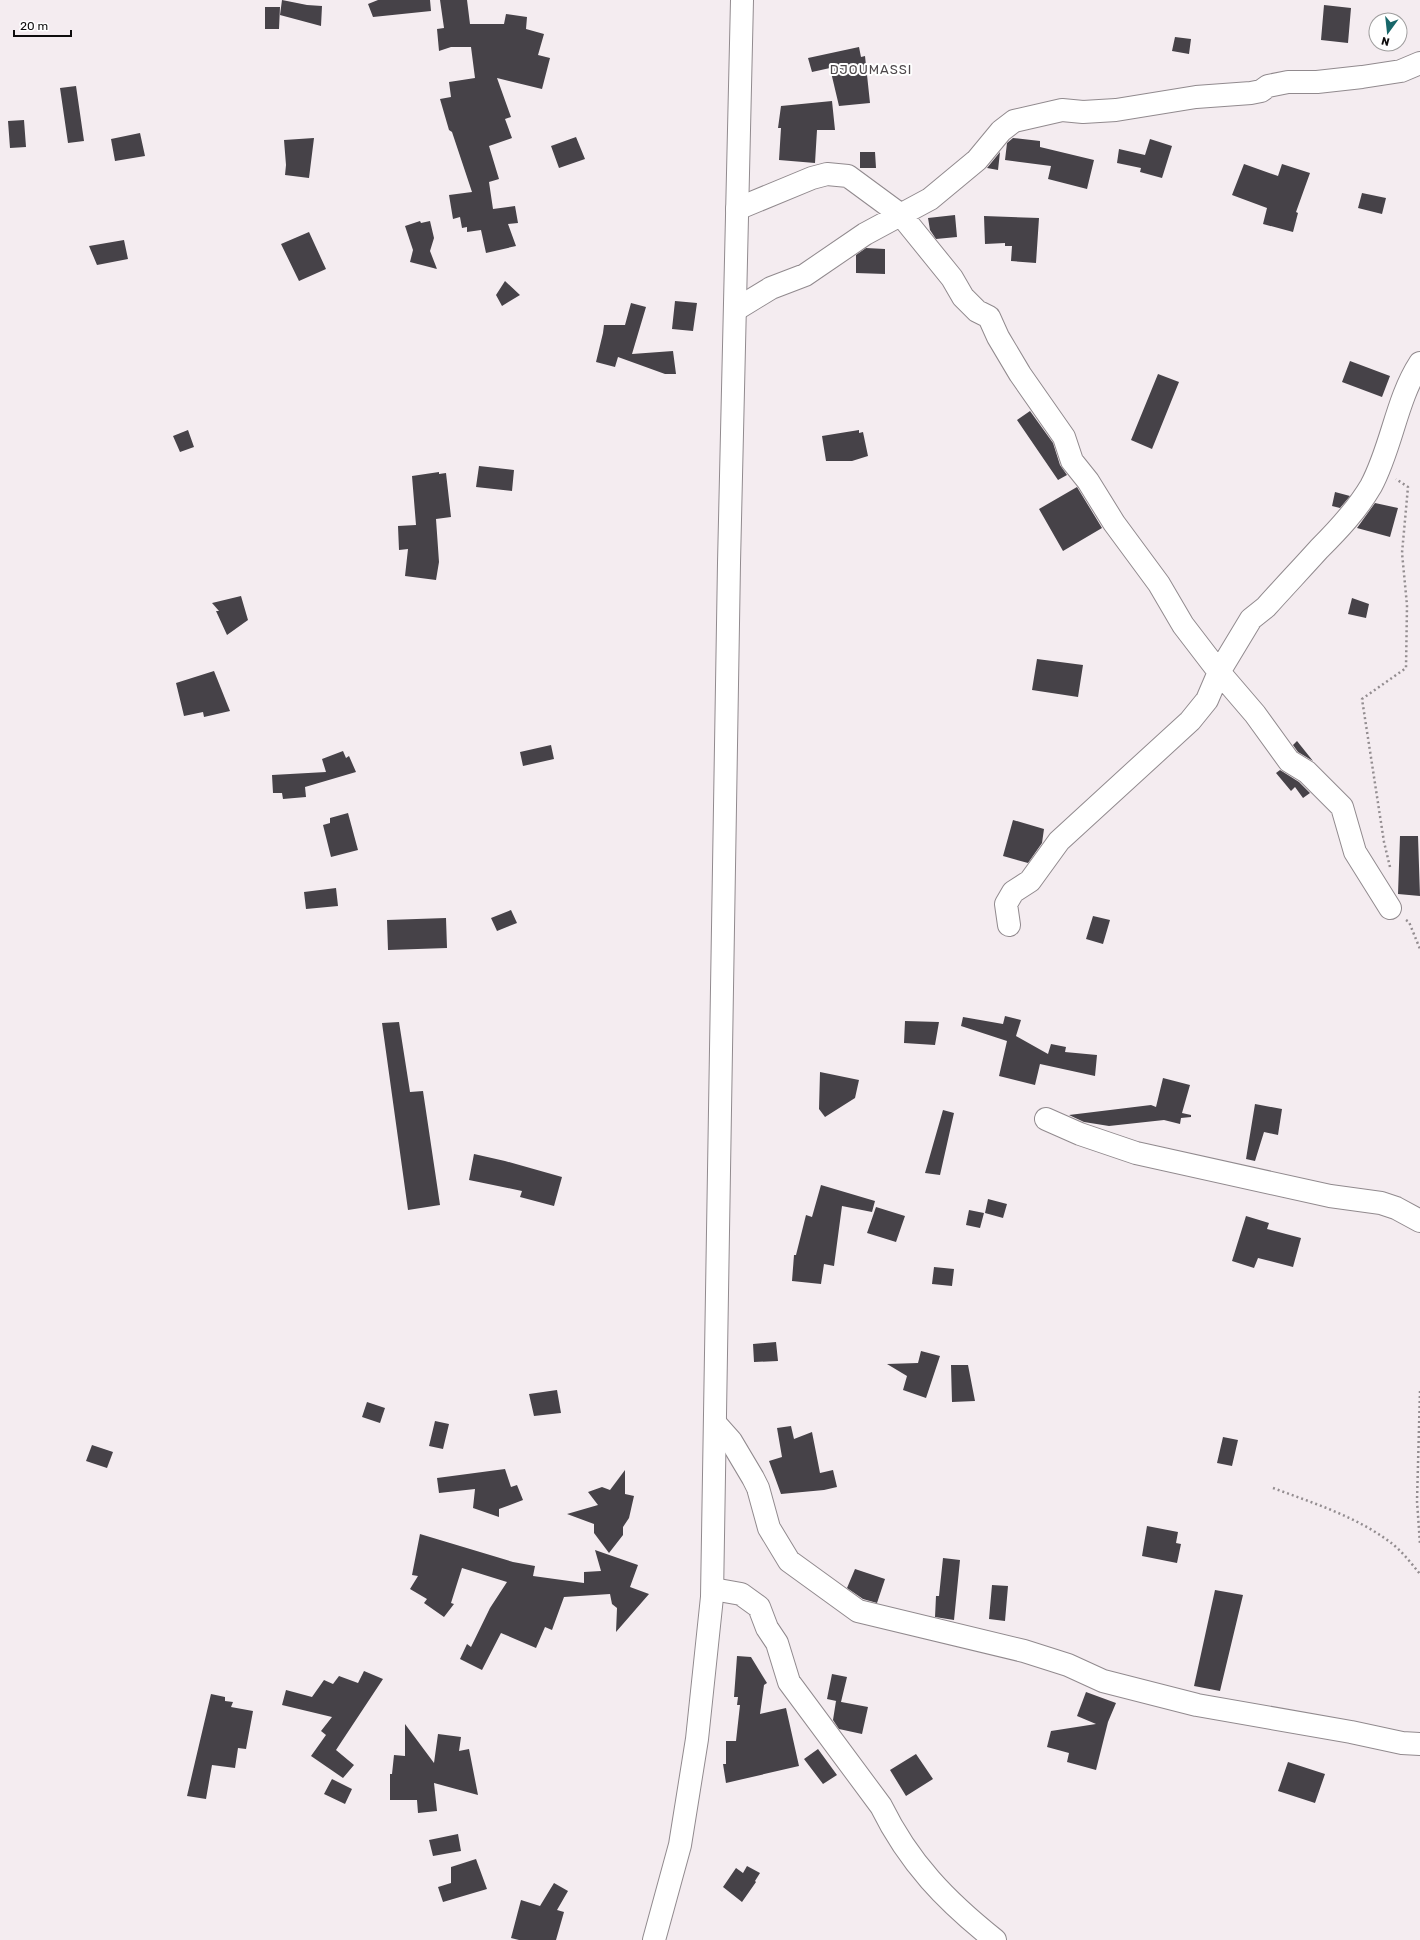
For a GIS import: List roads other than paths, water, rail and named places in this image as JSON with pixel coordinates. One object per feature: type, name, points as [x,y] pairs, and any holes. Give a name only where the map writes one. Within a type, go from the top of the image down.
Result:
[{"type":"street","points":[[654,1940],[680,1845],[697,1739],[713,1589],[735,310],[742,0]]},
{"type":"street","points":[[735,310],[771,288],[805,275],[865,234],[930,200],[977,160],[1001,132],[1014,121],[1062,110],[1083,112],[1116,110],[1196,97],[1252,93],[1268,86],[1288,82],[1317,82],[1401,71],[1420,63]]},
{"type":"street","points":[[737,209],[812,178],[827,174],[848,176],[901,215],[952,278],[963,297],[977,311],[989,317],[998,337],[1020,374],[1051,421],[1064,437],[1072,461],[1155,579],[1183,625],[1219,672],[1255,714],[1289,761],[1308,772],[1342,806],[1355,852],[1390,908]]},
{"type":"street","points":[[1009,925],[1006,904],[1013,892],[1030,881],[1059,841],[1190,721],[1207,700],[1219,672],[1251,619],[1266,607],[1348,519],[1370,487],[1380,467],[1397,414],[1420,362]]},
{"type":"street","points":[[1046,1119],[1080,1134],[1136,1153],[1330,1196],[1381,1203],[1396,1208],[1420,1221]]},
{"type":"street","points":[[715,1423],[731,1441],[753,1478],[758,1488],[769,1528],[789,1561],[858,1611],[1024,1651],[1068,1665],[1102,1681],[1197,1705],[1351,1732],[1402,1743],[1420,1744]]},
{"type":"street","points":[[713,1589],[742,1594],[759,1607],[767,1628],[777,1643],[789,1682],[881,1806],[892,1828],[911,1857],[935,1886],[975,1924],[995,1940]]},
{"type":"district","name":"DJOUMASSI","points":[[871,69]]}]
